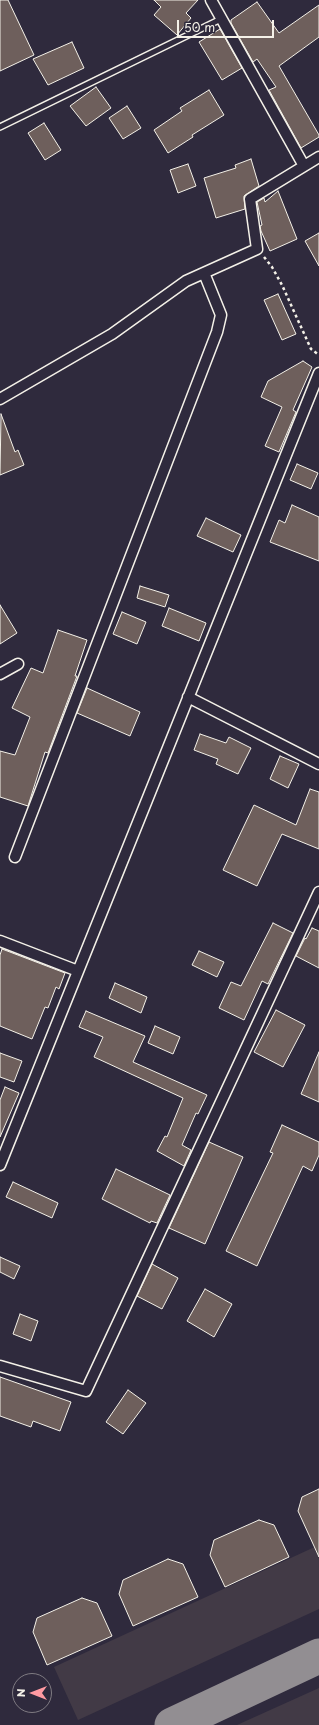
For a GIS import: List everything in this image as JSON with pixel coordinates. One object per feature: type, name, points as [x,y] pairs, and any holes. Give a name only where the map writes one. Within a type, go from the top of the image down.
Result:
[{"type":"street","points":[[211,0],[304,166]]},
{"type":"street","points":[[0,399],[112,334],[186,281],[257,249],[250,199],[319,157]]},
{"type":"street","points":[[15,857],[217,332],[221,315],[204,273]]},
{"type":"street","points":[[0,1165],[319,373]]},
{"type":"street","points":[[0,674],[18,664]]},
{"type":"street","points":[[188,697],[319,764]]},
{"type":"street","points":[[0,1366],[86,1391],[319,892]]},
{"type":"street","points":[[0,941],[78,971]]},
{"type":"lane","points":[[0,127],[221,19]]},
{"type":"path","points":[[257,249],[272,267],[282,285],[311,349],[319,355]]},
{"type":"shaded area","points":[[319,1545],[319,1609],[78,1720],[54,1667]]},
{"type":"shaded area","points":[[319,1688],[319,1725],[237,1725]]},
{"type":"building","points":[[0,0],[8,0],[34,55],[0,71]]},
{"type":"building","points":[[154,0],[198,0],[186,13],[191,18],[177,35],[154,15],[161,7]]},
{"type":"building","points":[[257,2],[279,33],[319,5],[319,37],[279,66],[319,135],[319,137],[301,148],[269,90],[276,87],[257,59],[253,62],[231,23],[231,20]]},
{"type":"building","points":[[220,29],[242,68],[222,80],[199,42]]},
{"type":"building","points":[[72,42],[84,68],[48,85],[33,59]]},
{"type":"building","points":[[96,87],[111,108],[86,126],[70,106]]},
{"type":"building","points":[[209,90],[224,115],[192,135],[193,137],[168,153],[154,130],[182,111],[180,108]]},
{"type":"building","points":[[127,106],[141,128],[123,139],[109,118]]},
{"type":"building","points":[[44,123],[61,150],[45,160],[28,133]]},
{"type":"building","points":[[251,159],[259,186],[244,196],[245,209],[216,218],[204,178],[236,168],[235,165]]},
{"type":"building","points":[[188,164],[196,186],[178,193],[170,170]]},
{"type":"building","points":[[278,191],[297,239],[270,251],[261,231],[260,226],[262,225],[257,202],[264,198],[265,202]]},
{"type":"building","points":[[319,233],[319,266],[305,241]]},
{"type":"building","points":[[278,294],[296,334],[282,340],[264,300]]},
{"type":"building","points":[[303,361],[312,367],[293,410],[296,412],[279,452],[265,446],[282,407],[261,397],[268,381]]},
{"type":"building","points":[[1,414],[15,452],[18,450],[24,465],[0,475]]},
{"type":"building","points":[[297,464],[318,473],[311,489],[290,480]]},
{"type":"building","points":[[292,505],[319,517],[319,561],[270,542],[279,520],[285,523]]},
{"type":"building","points":[[206,518],[241,535],[233,552],[197,536]]},
{"type":"building","points":[[140,586],[169,595],[165,607],[137,598]]},
{"type":"building","points":[[0,605],[17,633],[0,644]]},
{"type":"building","points":[[169,608],[206,623],[199,641],[162,626]]},
{"type":"building","points":[[122,612],[146,622],[137,644],[113,634]]},
{"type":"building","points":[[58,630],[87,640],[75,676],[77,676],[48,753],[45,752],[28,806],[0,797],[0,751],[15,755],[30,717],[12,708],[31,668],[43,673]]},
{"type":"building","points":[[87,688],[140,712],[130,736],[77,713]]},
{"type":"building","points":[[200,734],[226,743],[229,737],[251,748],[238,774],[216,764],[218,759],[194,750]]},
{"type":"building","points":[[280,756],[299,764],[288,788],[270,779]]},
{"type":"building","points":[[310,789],[319,792],[319,849],[282,834],[257,886],[223,870],[254,805],[296,825]]},
{"type":"building","points":[[273,923],[293,933],[268,984],[262,981],[244,1020],[219,1008],[231,982],[241,986]]},
{"type":"building","points":[[312,928],[319,931],[319,968],[296,956]]},
{"type":"building","points":[[2,949],[65,973],[59,989],[56,987],[48,1008],[45,1007],[32,1039],[0,1026],[0,955]]},
{"type":"building","points":[[199,951],[224,962],[217,977],[192,965]]},
{"type":"building","points":[[115,983],[147,997],[141,1013],[109,998]]},
{"type":"building","points":[[276,1010],[305,1025],[283,1067],[254,1052]]},
{"type":"building","points":[[86,1011],[145,1036],[133,1062],[207,1095],[198,1114],[196,1113],[182,1145],[191,1150],[184,1166],[157,1151],[165,1136],[167,1137],[183,1098],[94,1057],[103,1037],[79,1027]]},
{"type":"building","points":[[155,1026],[180,1037],[173,1054],[148,1043]]},
{"type":"building","points":[[319,1052],[319,1102],[301,1094]]},
{"type":"building","points":[[0,1053],[22,1061],[14,1082],[0,1077]]},
{"type":"building","points":[[5,1087],[19,1093],[0,1137],[0,1100]]},
{"type":"building","points":[[282,1125],[319,1142],[319,1155],[312,1171],[303,1166],[257,1266],[226,1251],[273,1153],[270,1152]]},
{"type":"building","points":[[209,1142],[243,1157],[205,1244],[169,1228]]},
{"type":"building","points":[[116,1169],[170,1195],[157,1223],[151,1221],[150,1223],[102,1199]]},
{"type":"building","points":[[13,1182],[58,1203],[52,1218],[6,1197]]},
{"type":"building","points":[[0,1257],[20,1266],[14,1279],[0,1272]]},
{"type":"building","points":[[152,1264],[178,1278],[162,1309],[137,1296]]},
{"type":"building","points":[[205,1289],[232,1304],[214,1337],[187,1321]]},
{"type":"building","points":[[20,1314],[38,1321],[31,1341],[13,1334]]},
{"type":"building","points":[[0,1377],[71,1402],[60,1431],[33,1421],[31,1427],[0,1416]]},
{"type":"building","points":[[128,1390],[146,1403],[123,1434],[106,1422]]},
{"type":"building","points":[[319,1489],[319,1557],[298,1511],[302,1497]]},
{"type":"building","points":[[259,1520],[274,1525],[289,1557],[225,1587],[210,1555],[214,1540]]},
{"type":"building","points":[[168,1559],[183,1564],[198,1597],[133,1626],[119,1594],[123,1580]]},
{"type":"building","points":[[82,1598],[97,1603],[112,1636],[47,1665],[33,1632],[37,1618]]},
{"type":"taxiway","points":[[172,1725],[319,1656]]}]
